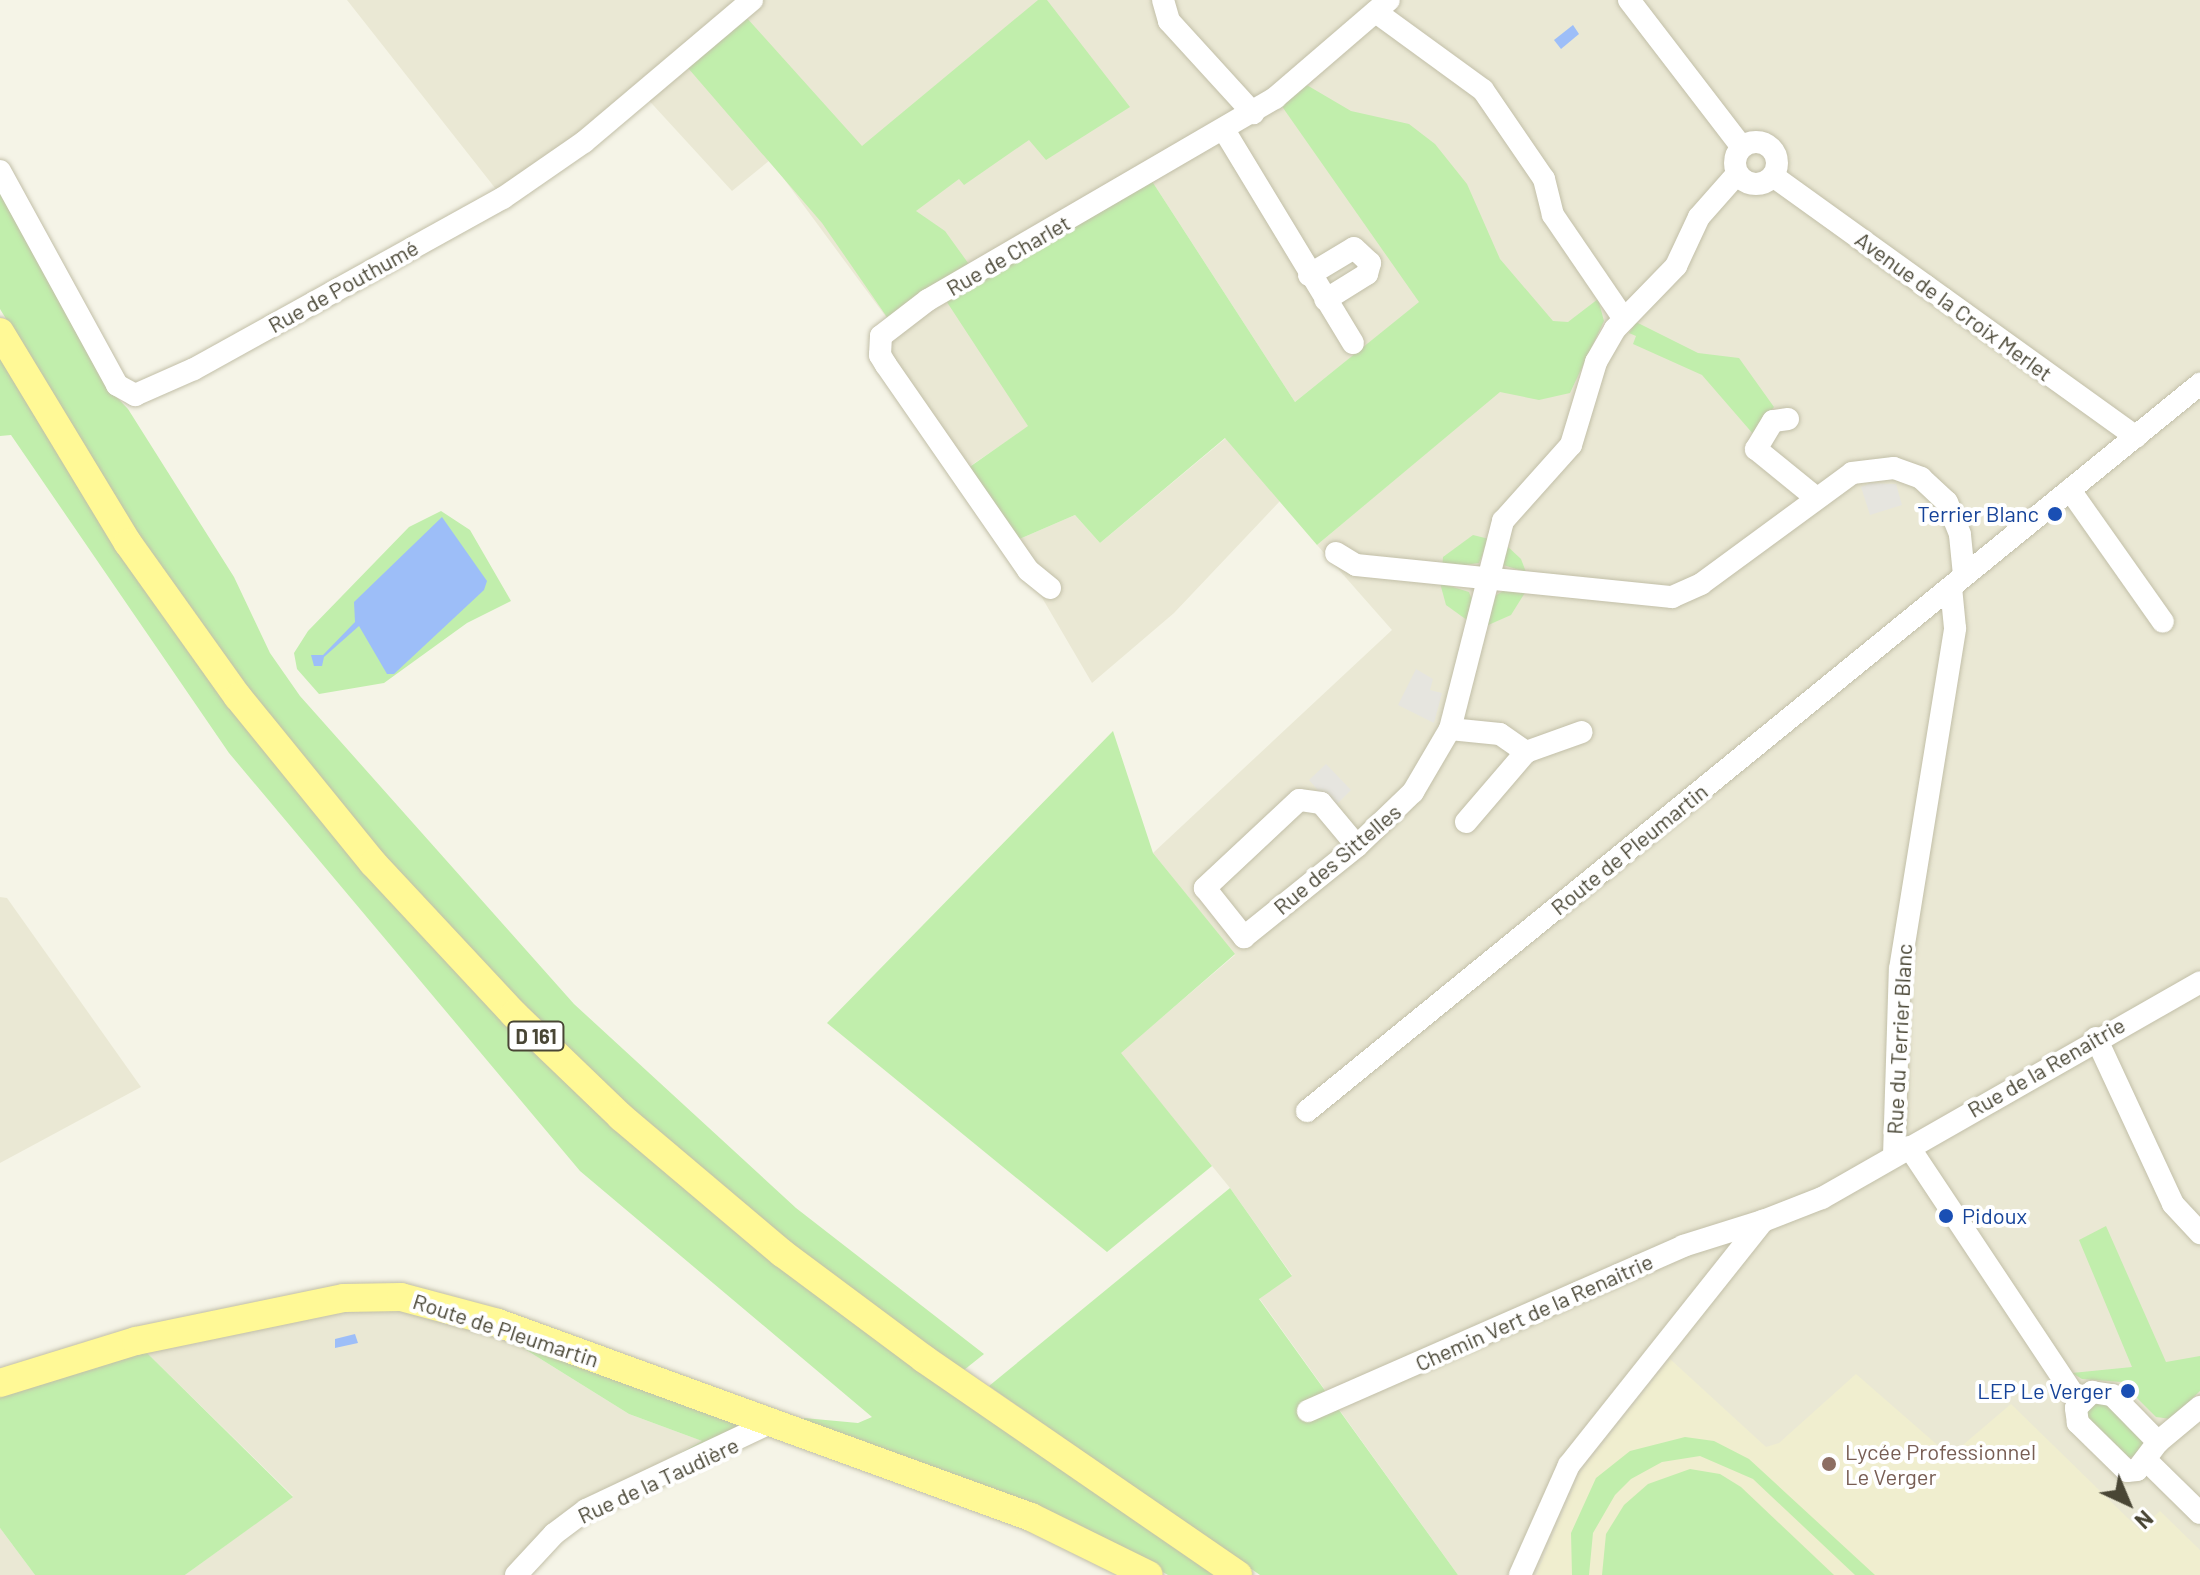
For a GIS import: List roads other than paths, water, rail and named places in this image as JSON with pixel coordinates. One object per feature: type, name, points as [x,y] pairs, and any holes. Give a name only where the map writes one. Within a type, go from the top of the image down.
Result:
[{"type":"main road","name":"D 161","points":[[0,332],[128,543],[238,697],[340,825],[514,1014],[670,1160],[794,1262],[1238,1575]]},
{"type":"main road","name":"Route de Pleumartin","points":[[0,1383],[151,1338],[344,1298],[389,1296],[498,1323],[1062,1529],[1149,1575]]},
{"type":"street","name":"Rue de Pouthumé","points":[[0,171],[117,385],[135,395],[194,369],[522,186],[632,104],[752,0]]},
{"type":"street","points":[[1163,0],[1169,21],[1253,113]]},
{"type":"street","points":[[1629,0],[1742,147]]},
{"type":"street","points":[[1373,7],[1483,90],[1544,179],[1553,215],[1624,319]]},
{"type":"street","name":"Rue de Charlet","points":[[1050,588],[1034,578],[960,473],[886,365],[879,341],[928,300],[1253,113],[1373,7]]},
{"type":"street","points":[[1224,130],[1309,275],[1353,343]]},
{"type":"street","points":[[1759,142],[1772,149],[1777,162],[1773,176],[1755,184],[1737,174],[1735,159],[1742,147],[1759,142]]},
{"type":"street","name":"Rue des Sittelles","points":[[1357,846],[1321,803],[1299,800],[1205,888],[1244,937],[1357,846],[1413,792],[1450,729],[1503,521],[1571,445],[1596,362],[1624,319],[1676,266],[1699,217],[1737,174]]},
{"type":"street","name":"Avenue de la Croix Merlet","points":[[1773,176],[2136,437]]},
{"type":"street","points":[[1309,275],[1354,248],[1370,263],[1367,274],[1325,300]]},
{"type":"street","name":"Route de Pleumartin","points":[[1307,1111],[2200,384]]},
{"type":"street","points":[[1788,419],[1773,421],[1756,449],[1815,497]]},
{"type":"street","name":"Rue du Terrier Blanc","points":[[1336,553],[1356,565],[1487,581],[1672,597],[1701,584],[1815,497],[1852,473],[1894,468],[1940,493],[1960,538],[1958,581],[1955,628],[1900,969],[1902,1151],[1822,1198],[1763,1221]]},
{"type":"street","points":[[2070,490],[2163,622]]},
{"type":"street","points":[[1960,538],[2003,544]]},
{"type":"street","points":[[1450,729],[1500,734],[1526,752]]},
{"type":"street","points":[[1466,822],[1526,752],[1582,732]]},
{"type":"street","name":"Rue de la Renaitrie","points":[[1902,1151],[2096,1038],[2200,982]]},
{"type":"street","points":[[2096,1038],[2173,1204],[2200,1233]]},
{"type":"street","points":[[1902,1151],[2079,1403]]},
{"type":"street","points":[[1520,1575],[1569,1465],[1763,1221]]},
{"type":"street","name":"Chemin Vert de la Renaitrie","points":[[1308,1411],[1683,1246],[1763,1221]]},
{"type":"street","points":[[2200,1407],[2152,1452],[2131,1472],[2082,1429],[2075,1414],[2079,1403],[2092,1392],[2105,1392],[2152,1452],[2200,1513]]},
{"type":"street","name":"Rue de la Taudière","points":[[516,1575],[554,1534],[586,1510],[770,1423]]},
{"type":"water","points":[[1573,25],[1579,34],[1561,49],[1554,40]]},
{"type":"water","points":[[442,517],[487,581],[484,590],[394,674],[387,674],[359,626],[324,657],[322,666],[314,666],[311,655],[323,655],[355,622],[354,602]]},
{"type":"water","points":[[355,1334],[358,1343],[335,1348],[335,1339]]},
{"type":"place","name":"Terrier Blanc","points":[[2055,514]]},
{"type":"place","name":"Pidoux","points":[[1946,1216]]},
{"type":"place","name":"LEP Le Verger","points":[[2128,1391]]},
{"type":"place","name":"Lycée Professionnel Le Verger","points":[[1829,1464]]}]
